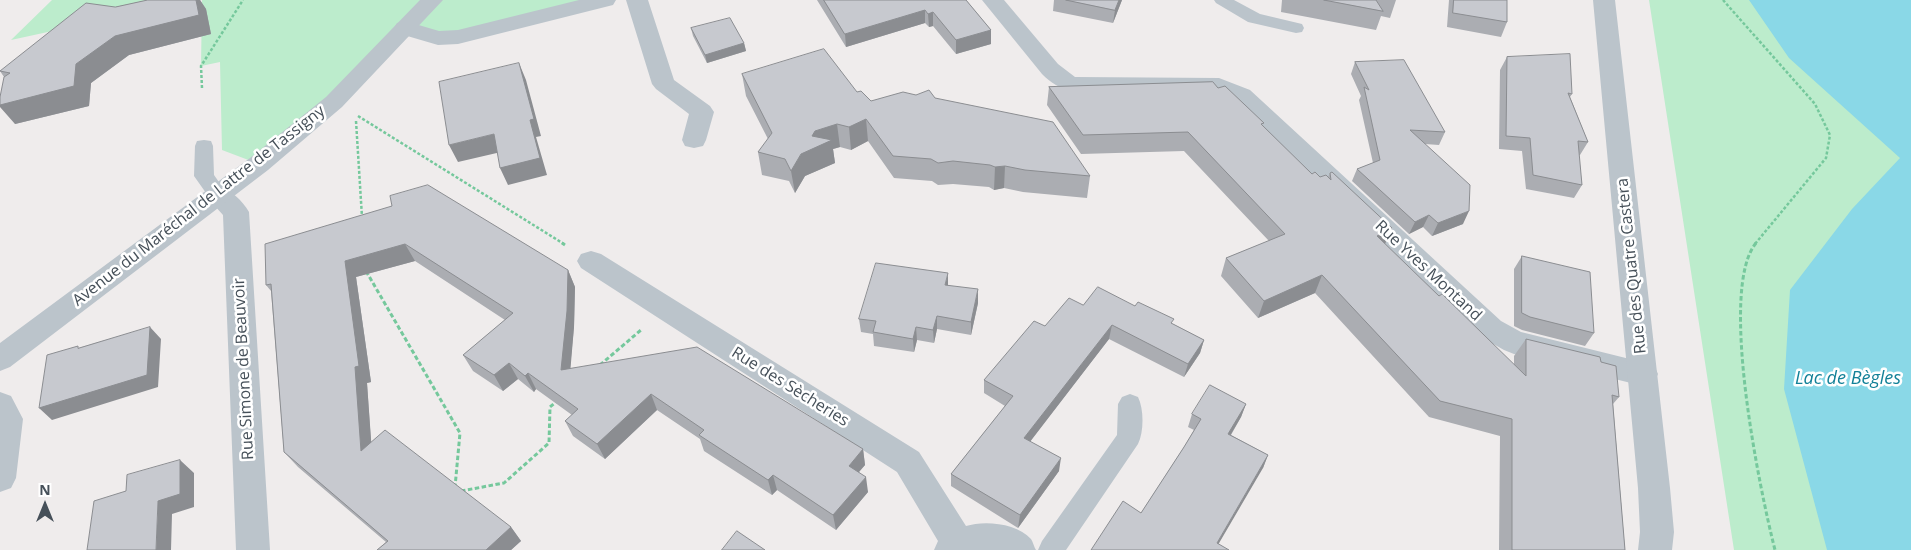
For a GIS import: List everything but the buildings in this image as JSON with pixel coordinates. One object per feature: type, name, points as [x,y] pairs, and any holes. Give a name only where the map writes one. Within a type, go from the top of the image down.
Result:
[{"type":"street","name":"Avenue du Maréchal de Lattre de Tassigny","points":[[0,359],[218,195],[334,102],[432,0]]},
{"type":"street","points":[[405,28],[438,38],[458,36],[605,0]]},
{"type":"street","points":[[637,0],[664,84],[702,112],[694,140]]},
{"type":"street","name":"Rue Yves Montand","points":[[993,0],[1061,80],[1072,84],[1202,84],[1219,85],[1232,89],[1242,95],[1490,329],[1514,342],[1643,374]]},
{"type":"street","name":"Rue des Quatre Castera","points":[[1604,0],[1643,374],[1658,544]]},
{"type":"street","name":"Rue Simone de Beauvoir","points":[[218,195],[236,212],[253,550]]},
{"type":"street","name":"Rue des Sècheries","points":[[591,261],[908,462],[955,547]]},
{"type":"street","points":[[0,405],[8,419],[0,478]]},
{"type":"street","points":[[955,547],[973,538],[989,537],[1004,540],[1019,550]]},
{"type":"lane","points":[[1222,0],[1254,18],[1296,28]]},
{"type":"lane","points":[[204,146],[204,176],[218,195]]},
{"type":"lane","points":[[1051,550],[1129,437],[1130,404]]},
{"type":"path","points":[[202,88],[201,66],[243,0]]},
{"type":"path","points":[[1723,0],[1815,104],[1830,135],[1826,158],[1751,249],[1740,294],[1744,382],[1762,498],[1775,550]]},
{"type":"path","points":[[363,224],[355,114],[591,261]]},
{"type":"path","points":[[366,263],[366,273],[460,433],[454,492],[504,483],[524,466],[550,443],[550,407],[565,395]]},
{"type":"path","points":[[594,370],[666,308]]},
{"type":"green space","points":[[52,0],[195,0],[11,40]]},
{"type":"green space","points":[[202,0],[605,0],[458,37],[405,28],[259,164],[222,150],[220,62],[201,66]]},
{"type":"green space","points":[[1649,0],[1911,0],[1911,550],[1734,550]]},
{"type":"water","name":"Lac de Bègles","points":[[1749,0],[1911,0],[1911,550],[1827,550],[1784,389],[1790,290],[1852,209],[1900,158],[1789,58]]}]
